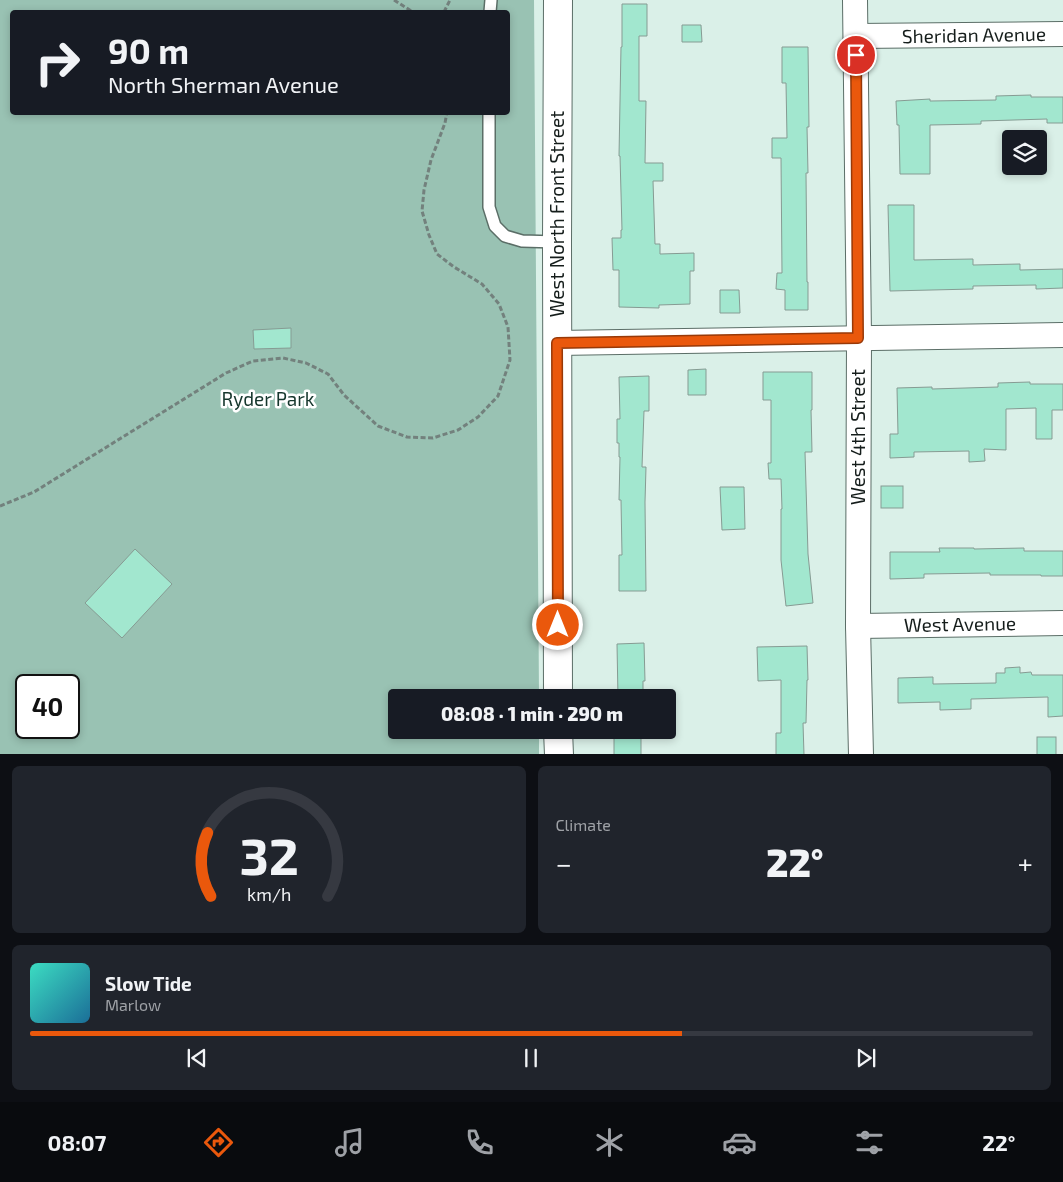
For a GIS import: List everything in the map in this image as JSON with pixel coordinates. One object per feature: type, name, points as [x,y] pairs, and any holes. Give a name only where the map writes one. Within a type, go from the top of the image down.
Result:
[{"type":"street","name":"West North Front Street","points":[[558,0],[558,689]]},
{"type":"street","name":"West 4th Street","points":[[855,0],[858,626],[861,754]]},
{"type":"street","name":"Sheridan Avenue","points":[[856,36],[1063,34]]},
{"type":"street","points":[[557,343],[1063,335]]},
{"type":"street","name":"West Avenue","points":[[858,626],[1063,623]]},
{"type":"street","points":[[558,739],[558,754]]},
{"type":"lane","points":[[490,115],[489,207],[495,226],[505,236],[522,241],[557,242]]},
{"type":"path","points":[[394,0],[410,10]]},
{"type":"path","points":[[0,506],[34,492],[226,374],[253,361],[283,358],[306,362],[328,374],[344,395],[378,426],[406,437],[433,438],[458,430],[478,417],[498,396],[510,360],[508,328],[499,304],[482,284],[437,254],[422,212],[424,190],[431,160],[446,115]]},
{"type":"green space","name":"Ryder Park","points":[[0,0],[534,0],[539,689],[388,689],[388,739],[539,739],[539,754],[0,754]]},
{"type":"building","points":[[622,4],[647,4],[647,36],[639,36],[639,101],[646,101],[645,163],[663,163],[663,181],[653,181],[655,244],[660,244],[660,254],[694,253],[694,271],[690,271],[690,304],[659,305],[659,308],[619,307],[619,270],[613,270],[612,238],[621,238],[622,230],[619,156]]},
{"type":"building","points":[[682,25],[701,25],[702,42],[682,42]]},
{"type":"building","points":[[782,47],[808,47],[809,127],[807,127],[808,173],[806,173],[808,310],[785,310],[785,290],[776,289],[777,273],[782,273],[781,158],[772,158],[772,138],[787,138],[786,83],[782,83]]},
{"type":"building","points":[[1031,95],[1031,97],[1063,97],[1063,123],[1047,123],[1047,119],[981,121],[981,124],[930,125],[930,174],[900,174],[899,125],[897,125],[896,101],[930,99],[930,101],[996,100],[996,96]]},
{"type":"building","points":[[888,205],[914,205],[914,260],[973,259],[973,265],[1020,264],[1020,270],[1063,269],[1063,288],[1036,289],[1036,285],[973,286],[973,289],[890,291]]},
{"type":"building","points":[[720,290],[739,290],[740,313],[720,313]]},
{"type":"building","points":[[291,328],[291,348],[254,349],[253,330]]},
{"type":"building","points":[[706,369],[706,395],[688,395],[688,370]]},
{"type":"building","points":[[763,372],[812,372],[812,452],[805,452],[808,554],[813,603],[786,606],[781,560],[781,479],[769,479],[768,463],[771,463],[771,400],[763,400]]},
{"type":"building","points":[[649,376],[649,411],[644,411],[642,467],[646,467],[646,591],[619,591],[619,555],[622,555],[621,500],[619,500],[620,457],[619,443],[617,443],[617,419],[620,419],[619,377]]},
{"type":"building","points":[[1030,382],[1030,384],[1063,384],[1063,410],[1052,410],[1052,439],[1036,439],[1036,408],[1006,409],[1006,450],[984,449],[985,461],[969,462],[969,451],[914,452],[914,457],[890,458],[890,434],[898,434],[897,388],[998,387],[998,383]]},
{"type":"building","points":[[881,486],[903,486],[903,508],[881,508]]},
{"type":"building","points":[[720,487],[744,487],[745,529],[722,530]]},
{"type":"building","points":[[939,548],[1024,548],[1024,551],[1063,551],[1063,576],[990,575],[990,573],[924,574],[924,578],[890,579],[890,552],[940,552]]},
{"type":"building","points":[[135,549],[172,584],[122,638],[85,603]]},
{"type":"building","points":[[644,643],[645,681],[643,681],[643,689],[618,689],[617,644]]},
{"type":"building","points":[[807,646],[808,680],[806,723],[803,723],[804,754],[776,754],[776,733],[781,733],[781,680],[758,681],[757,647]]},
{"type":"building","points":[[1020,667],[1020,673],[1031,672],[1032,675],[1063,675],[1063,716],[1048,717],[1048,697],[971,699],[971,709],[940,710],[940,702],[898,703],[898,678],[933,677],[933,684],[996,683],[996,673],[1005,673],[1005,668]]},
{"type":"building","points":[[1037,737],[1056,737],[1056,754],[1037,754]]},
{"type":"building","points":[[614,739],[641,739],[641,754],[614,754]]},
{"type":"route","points":[[558,625],[557,343],[858,338],[856,55]]}]
